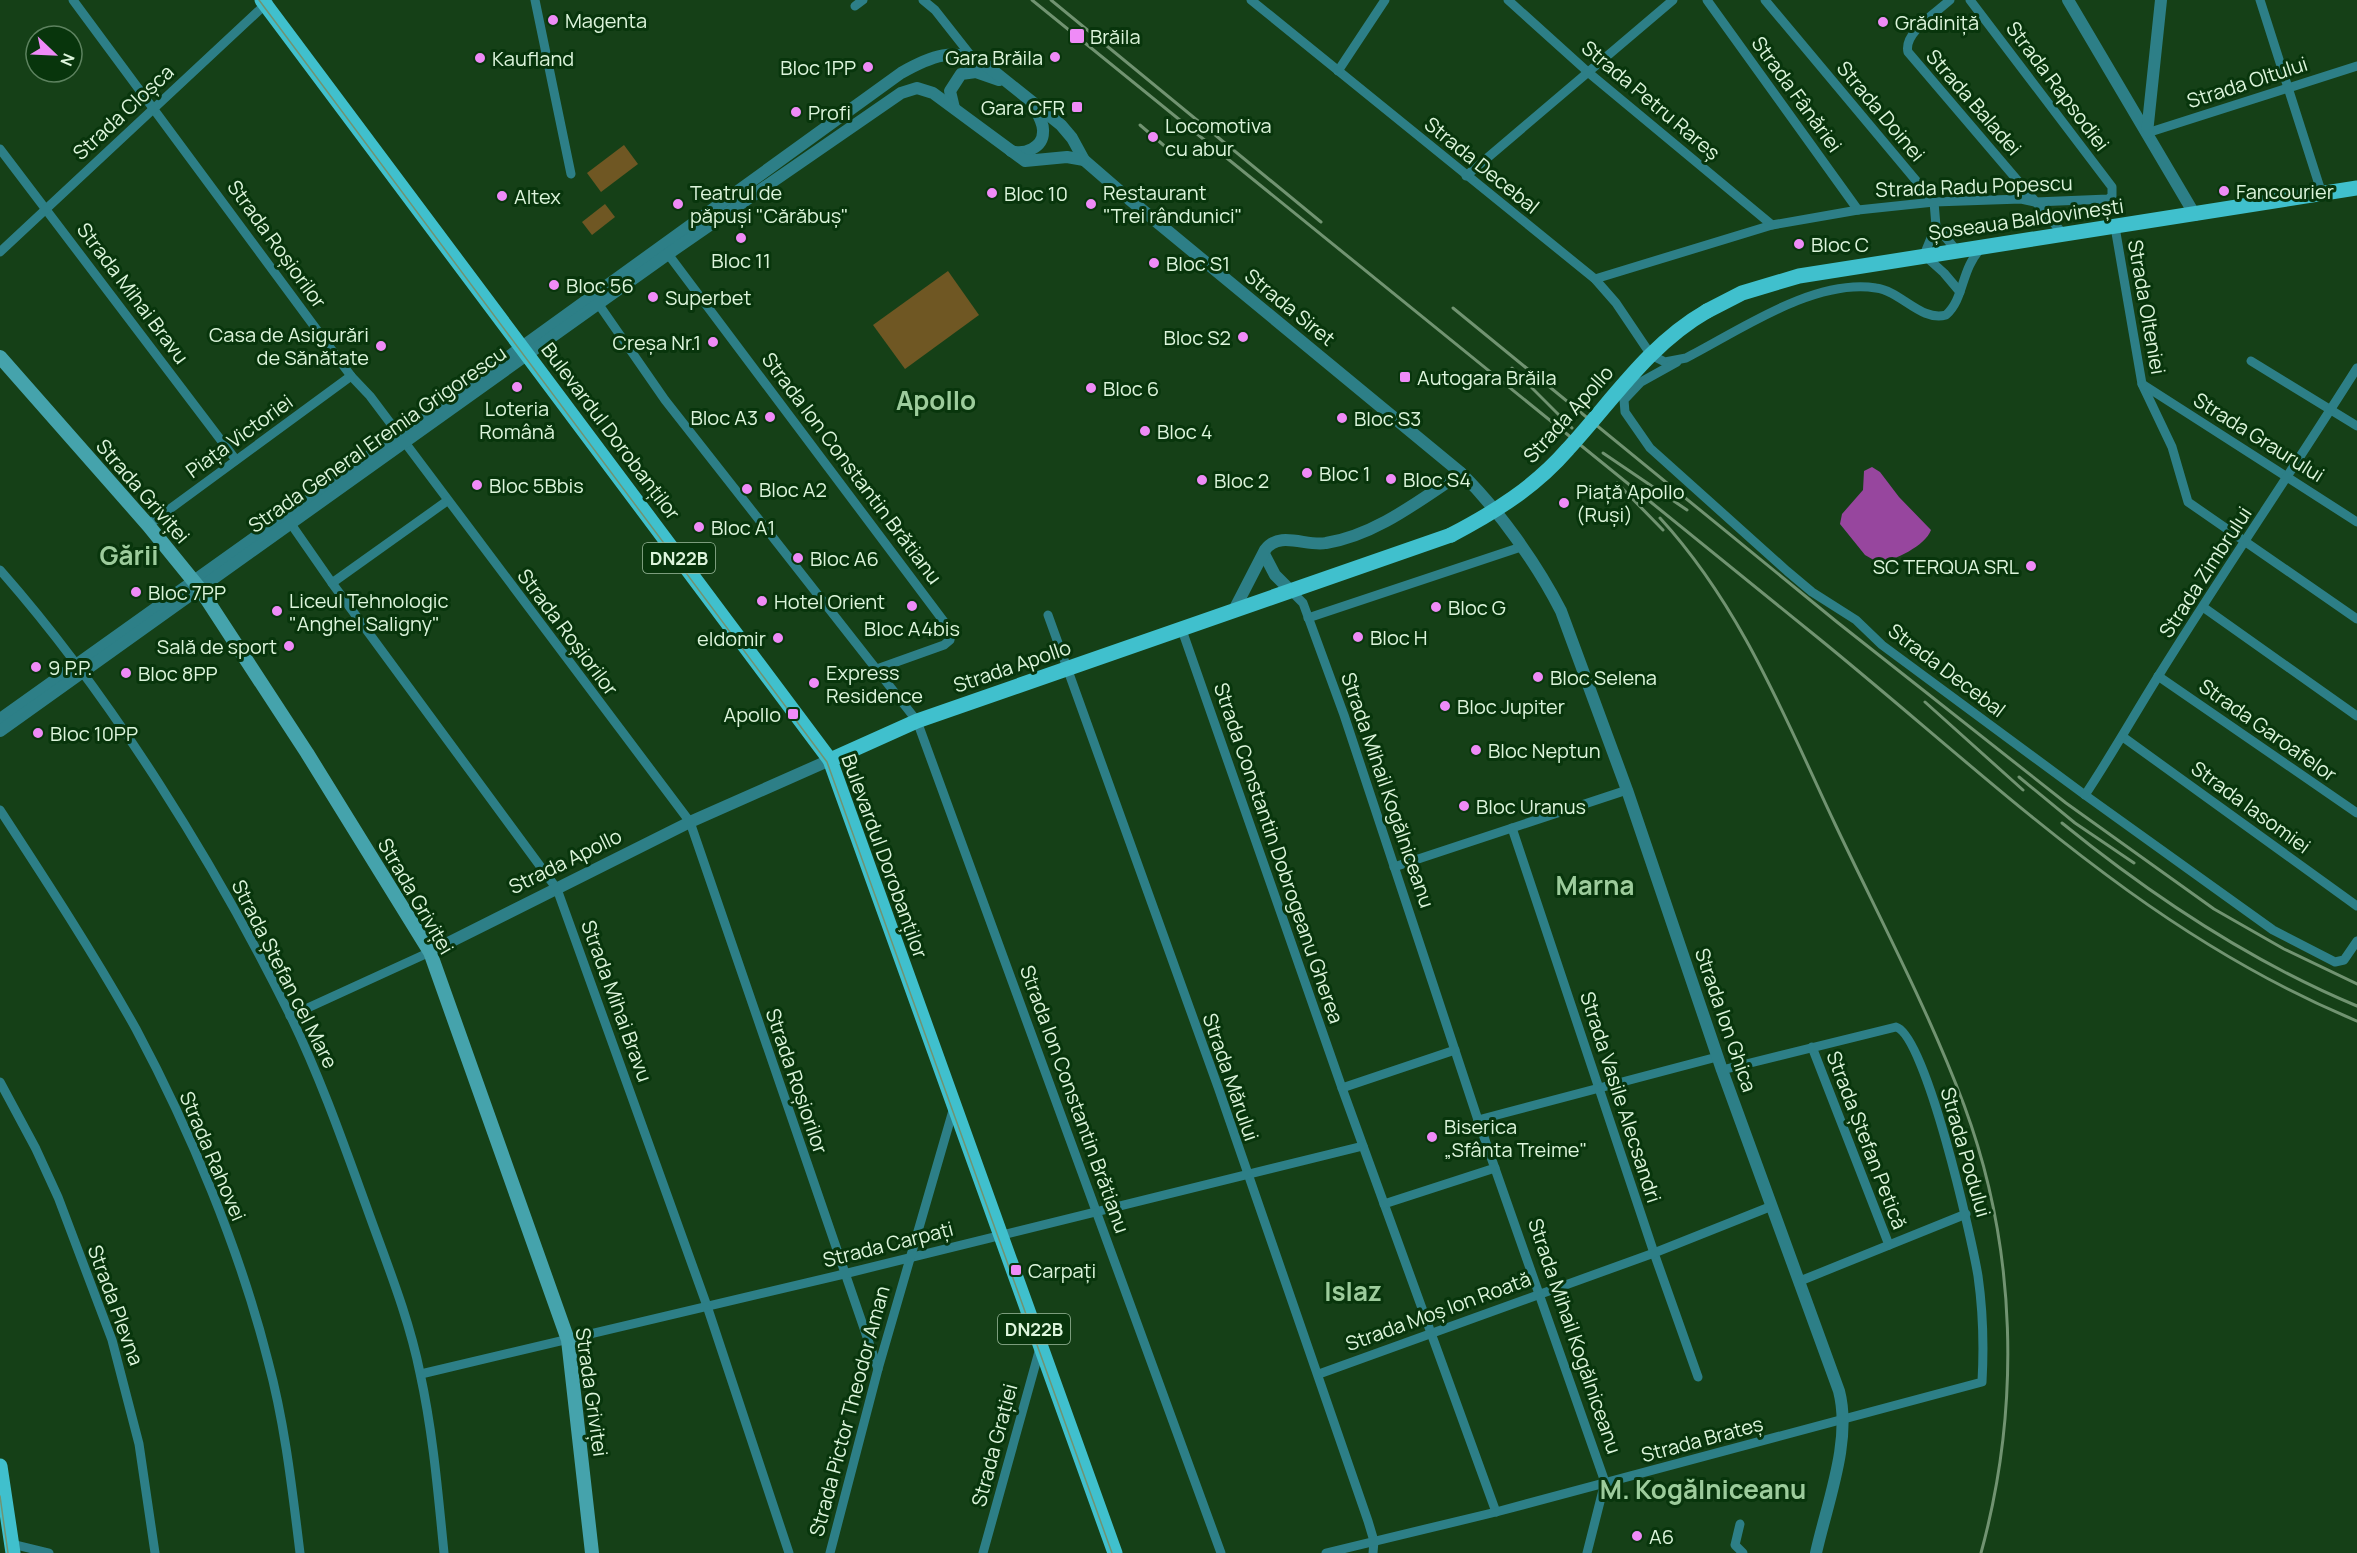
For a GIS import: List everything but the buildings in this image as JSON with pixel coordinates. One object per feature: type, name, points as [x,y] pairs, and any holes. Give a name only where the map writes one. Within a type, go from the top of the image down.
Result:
[{"type":"main road","name":"Bulevardul Dorobanților","points":[[266,2],[830,760],[1115,1553]]},
{"type":"main road","name":"Șoseaua Baldovinești","points":[[1707,310],[1742,293],[1780,281],[1924,255],[2195,215],[2357,188]]},
{"type":"main road","name":"Strada Apollo","points":[[830,760],[917,721],[1451,535],[1508,504],[1537,480],[1568,450],[1645,359],[1674,332],[1707,310]]},
{"type":"main road","name":"Strada Griviței","points":[[0,357],[148,525],[197,585],[307,753],[430,952],[568,1340],[592,1553]]},
{"type":"main road","points":[[0,1466],[4,1520],[12,1548]]},
{"type":"street","name":"Strada Roșiorilor","points":[[74,0],[351,376],[690,822],[878,1369]]},
{"type":"street","points":[[535,0],[571,174]]},
{"type":"street","points":[[922,0],[939,15],[972,57]]},
{"type":"street","name":"Strada Decebal","points":[[1251,0],[1595,279],[1622,311],[1652,355],[1665,362],[1677,362]]},
{"type":"street","points":[[1338,71],[1385,0]]},
{"type":"street","name":"Strada Petru Rareș","points":[[1508,0],[1589,73],[1772,225]]},
{"type":"street","points":[[1466,176],[1673,0]]},
{"type":"street","name":"Strada Fânăriei","points":[[1707,0],[1858,210]]},
{"type":"street","name":"Strada Doinei","points":[[1765,0],[1934,202]]},
{"type":"street","name":"Strada Baladei","points":[[1950,0],[1911,36],[1906,46],[1908,52],[2064,235]]},
{"type":"street","name":"Strada Rapsodiei","points":[[1970,0],[2112,187],[2112,196]]},
{"type":"street","points":[[2068,0],[2195,215]]},
{"type":"street","points":[[2147,133],[2161,0]]},
{"type":"street","points":[[2260,0],[2322,195]]},
{"type":"street","name":"Strada Cloșca","points":[[0,252],[266,2]]},
{"type":"street","name":"Strada General Eremia Grigorescu","points":[[0,731],[79,670],[596,301],[901,74],[926,60],[950,53],[972,57]]},
{"type":"street","name":"Strada Siret","points":[[972,57],[1067,132],[1084,160],[1461,473],[1499,518]]},
{"type":"street","name":"Strada Oltului","points":[[2147,133],[2357,66]]},
{"type":"street","name":"Strada Siret","points":[[955,109],[951,102],[950,91],[961,74],[976,72],[1010,85]]},
{"type":"street","name":"Strada General Eremia Grigorescu","points":[[596,301],[901,93],[917,88],[927,90],[1025,161],[1067,157],[1084,160]]},
{"type":"street","points":[[1007,150],[1026,152],[1040,142],[1043,127],[1032,103]]},
{"type":"street","name":"Strada Mihai Bravu","points":[[0,149],[236,460]]},
{"type":"street","name":"Strada Radu Popescu","points":[[1595,279],[1772,225],[1858,210],[1934,202],[2021,199],[2035,202],[2108,199],[2112,196]]},
{"type":"street","points":[[1934,202],[1935,226],[1924,255],[1960,292]]},
{"type":"street","points":[[1935,226],[1957,250]]},
{"type":"street","name":"Strada Olteniei","points":[[2115,227],[2142,384],[2172,447],[2188,502],[2357,619]]},
{"type":"street","name":"Strada Decebal","points":[[1982,247],[1968,265],[1953,309],[1940,317],[1931,316],[1898,295],[1877,288],[1834,291],[1779,309],[1677,362],[1632,388],[1623,405],[1631,421],[1657,457],[1812,592],[1856,620],[1882,645],[2085,795],[2273,930],[2330,960],[2344,960],[2357,941]]},
{"type":"street","name":"Strada Ion Constantin Brătianu","points":[[668,254],[951,631],[950,640],[944,645],[874,670]]},
{"type":"street","name":"Strada Ion Constantin Brătianu","points":[[596,301],[665,400],[874,670],[917,721],[1221,1553]]},
{"type":"street","points":[[2251,361],[2357,426]]},
{"type":"street","name":"Strada Zimbrului","points":[[2085,795],[2123,737],[2158,676],[2289,477],[2357,368]]},
{"type":"street","name":"Piața Victoriei","points":[[148,525],[351,376]]},
{"type":"street","name":"Strada Graurului","points":[[2142,384],[2357,522]]},
{"type":"street","name":"Strada General Eremia Grigorescu","points":[[197,585],[291,524],[401,439]]},
{"type":"street","points":[[1233,612],[1268,546],[1281,540],[1321,544],[1366,530],[1408,508],[1461,473]]},
{"type":"street","points":[[332,583],[447,501]]},
{"type":"street","name":"Strada Ion Ghica","points":[[1499,518],[1550,589],[1561,610],[1627,790],[1717,1057],[1839,1391],[1844,1432],[1816,1553]]},
{"type":"street","name":"Strada Mihai Bravu","points":[[291,524],[557,889],[707,1306],[789,1553]]},
{"type":"street","points":[[1308,618],[1521,547]]},
{"type":"street","name":"Strada Mihail Kogălniceanu","points":[[1264,554],[1275,575],[1301,600],[1344,715],[1478,1120],[1605,1482],[1587,1553]]},
{"type":"street","name":"Strada Ștefan cel Mare","points":[[0,570],[79,670],[144,762],[217,880],[290,1016],[325,1096],[366,1206],[399,1301],[420,1374],[444,1553]]},
{"type":"street","points":[[2204,607],[2357,716]]},
{"type":"street","name":"Strada Mărului","points":[[1048,615],[1319,1374],[1374,1541],[1373,1553]]},
{"type":"street","name":"Strada Constantin Dobrogeanu Gherea","points":[[1182,630],[1384,1204]]},
{"type":"street","name":"Strada General Eremia Grigorescu","points":[[0,719],[79,670]]},
{"type":"street","name":"Strada Garoafelor","points":[[2158,676],[2357,813]]},
{"type":"street","name":"Strada Iasomiei","points":[[2123,737],[2357,906]]},
{"type":"street","name":"Strada Apollo","points":[[290,1016],[430,952],[690,822],[830,760]]},
{"type":"street","points":[[1394,867],[1627,790]]},
{"type":"street","name":"Strada Rahovei","points":[[0,810],[72,922],[131,1021],[200,1165],[251,1302],[269,1362],[287,1445],[300,1553]]},
{"type":"street","name":"Strada Vasile Alecsandri","points":[[1512,828],[1654,1253],[1698,1377]]},
{"type":"street","name":"Strada Podului","points":[[1812,1047],[1896,1027],[1905,1032],[1928,1085],[1966,1214],[1981,1302],[1982,1382]]},
{"type":"street","points":[[1722,1070],[1812,1047]]},
{"type":"street","name":"Strada Ștefan Petică","points":[[1812,1047],[1888,1245]]},
{"type":"street","points":[[1342,1088],[1455,1050]]},
{"type":"street","points":[[1478,1120],[1599,1090],[1717,1057]]},
{"type":"street","name":"Strada Plevna","points":[[0,1082],[36,1149],[58,1197],[112,1340],[127,1389],[141,1452],[155,1553]]},
{"type":"street","name":"Strada Pictor Theodor Aman","points":[[830,1553],[878,1369],[954,1105]]},
{"type":"street","name":"Strada Carpați","points":[[420,1374],[844,1274],[1363,1146]]},
{"type":"street","points":[[1496,1168],[1384,1204],[1496,1512]]},
{"type":"street","name":"Strada Moș Ion Roată","points":[[1319,1374],[1432,1331],[1654,1253],[1772,1206]]},
{"type":"street","points":[[1800,1281],[1966,1214]]},
{"type":"street","name":"Strada Grației","points":[[983,1553],[1040,1346]]},
{"type":"street","name":"Strada Brateș","points":[[1326,1553],[1496,1512],[1982,1382]]},
{"type":"street","points":[[1740,1524],[1735,1545],[1743,1553]]},
{"type":"street","points":[[12,1548],[49,1553]]},
{"type":"shaded area","points":[[624,145],[638,164],[601,192],[587,173]]},
{"type":"shaded area","points":[[605,204],[615,217],[592,235],[582,222]]},
{"type":"shaded area","points":[[948,271],[979,315],[905,369],[873,325]]},
{"type":"shaded area","points":[[1872,467],[1880,472],[1899,497],[1931,530],[1916,547],[1893,559],[1879,563],[1865,555],[1840,524],[1842,514],[1863,490],[1864,471]]},
{"type":"tram line","points":[[259,0],[827,762],[1112,1553]]},
{"type":"tram line","points":[[0,1496],[8,1553]]},
{"type":"railway","points":[[1032,0],[1817,637],[2073,850],[2139,899],[2208,944],[2280,985],[2357,1021]]},
{"type":"railway","points":[[1051,0],[1321,222]]},
{"type":"railway","points":[[1140,125],[1168,149]]},
{"type":"railway","points":[[1453,308],[1837,622],[2066,803],[2214,909],[2284,949],[2357,984]]},
{"type":"railway","points":[[1512,368],[1572,428]]},
{"type":"railway","points":[[1603,453],[1687,510]]},
{"type":"railway","points":[[1617,483],[1663,530]]},
{"type":"railway","points":[[1660,518],[1689,552],[1714,588],[1759,664],[1935,1034],[1964,1105],[1982,1159],[1995,1215],[2003,1271],[2007,1327],[2007,1384],[2003,1441],[1994,1497],[1981,1553]]},
{"type":"railway","points":[[1925,702],[2023,790]]},
{"type":"railway","points":[[2019,777],[2075,823],[2134,863]]},
{"type":"railway","points":[[2062,823],[2167,902],[2240,948],[2278,969],[2357,1006]]},
{"type":"place","name":"Magenta","points":[[553,20]]},
{"type":"place","name":"Grădiniță","points":[[1883,22]]},
{"type":"place","name":"Brăila","points":[[1077,36]]},
{"type":"place","name":"Gara Brăila","points":[[1055,57]]},
{"type":"place","name":"Kaufland","points":[[480,58]]},
{"type":"place","name":"Bloc 1PP","points":[[868,67]]},
{"type":"place","name":"Gara CFR","points":[[1077,107]]},
{"type":"place","name":"Profi","points":[[796,112]]},
{"type":"place","name":"Locomotiva cu abur","points":[[1153,137]]},
{"type":"place","name":"Fancourier","points":[[2224,191]]},
{"type":"place","name":"Bloc 10","points":[[992,193]]},
{"type":"place","name":"Altex","points":[[502,196]]},
{"type":"place","name":"Teatrul de păpuși \"Cărăbuș\"","points":[[678,204]]},
{"type":"place","name":"Restaurant \"Trei rândunici\"","points":[[1091,204]]},
{"type":"place","name":"Bloc 11","points":[[741,238]]},
{"type":"place","name":"Bloc C","points":[[1799,244]]},
{"type":"place","name":"Bloc S1","points":[[1154,263]]},
{"type":"place","name":"Bloc 56","points":[[554,285]]},
{"type":"place","name":"Superbet","points":[[653,297]]},
{"type":"place","name":"Bloc S2","points":[[1243,337]]},
{"type":"place","name":"Creșa Nr.1","points":[[713,342]]},
{"type":"place","name":"Casa de Asigurări de Sănătate","points":[[381,346]]},
{"type":"place","name":"Autogara Brăila","points":[[1405,377]]},
{"type":"place","name":"Loteria Română","points":[[517,387]]},
{"type":"place","name":"Bloc 6","points":[[1091,388]]},
{"type":"place","name":"Bloc A3","points":[[770,417]]},
{"type":"place","name":"Bloc S3","points":[[1342,418]]},
{"type":"place","name":"Bloc 4","points":[[1145,431]]},
{"type":"place","name":"Bloc 1","points":[[1307,473]]},
{"type":"place","name":"Bloc S4","points":[[1391,479]]},
{"type":"place","name":"Bloc 2","points":[[1202,480]]},
{"type":"place","name":"Bloc 5Bbis","points":[[477,485]]},
{"type":"place","name":"Bloc A2","points":[[747,489]]},
{"type":"place","name":"Piață Apollo (Ruși)","points":[[1564,503]]},
{"type":"place","name":"Bloc A1","points":[[699,527]]},
{"type":"place","name":"Bloc A6","points":[[798,558]]},
{"type":"place","name":"SC TERQUA SRL","points":[[2031,566]]},
{"type":"place","name":"Bloc 7PP","points":[[136,592]]},
{"type":"place","name":"Hotel Orient","points":[[762,601]]},
{"type":"place","name":"Bloc A4bis","points":[[912,606]]},
{"type":"place","name":"Bloc G","points":[[1436,607]]},
{"type":"place","name":"Liceul Tehnologic \"Anghel Saligny\"","points":[[277,611]]},
{"type":"place","name":"Bloc H","points":[[1358,637]]},
{"type":"place","name":"eldomir","points":[[778,638]]},
{"type":"place","name":"Sală de sport","points":[[289,646]]},
{"type":"place","name":"9 P.P.","points":[[36,667]]},
{"type":"place","name":"Bloc 8PP","points":[[126,673]]},
{"type":"place","name":"Bloc Selena","points":[[1538,677]]},
{"type":"place","name":"Express Residence","points":[[814,683]]},
{"type":"place","name":"Bloc Jupiter","points":[[1445,706]]},
{"type":"place","name":"Apollo","points":[[793,714]]},
{"type":"place","name":"Bloc 10PP","points":[[38,733]]},
{"type":"place","name":"Bloc Neptun","points":[[1476,750]]},
{"type":"place","name":"Bloc Uranus","points":[[1464,806]]},
{"type":"place","name":"Biserica „Sfânta Treime\"","points":[[1432,1137]]},
{"type":"place","name":"Carpați","points":[[1016,1270]]},
{"type":"place","name":"A6","points":[[1637,1536]]},
{"type":"district","name":"Apollo","points":[[936,400]]},
{"type":"district","name":"Gării","points":[[129,555]]},
{"type":"district","name":"Marna","points":[[1595,885]]},
{"type":"district","name":"Islaz","points":[[1353,1291]]},
{"type":"district","name":"M. Kogălniceanu","points":[[1703,1489]]}]
